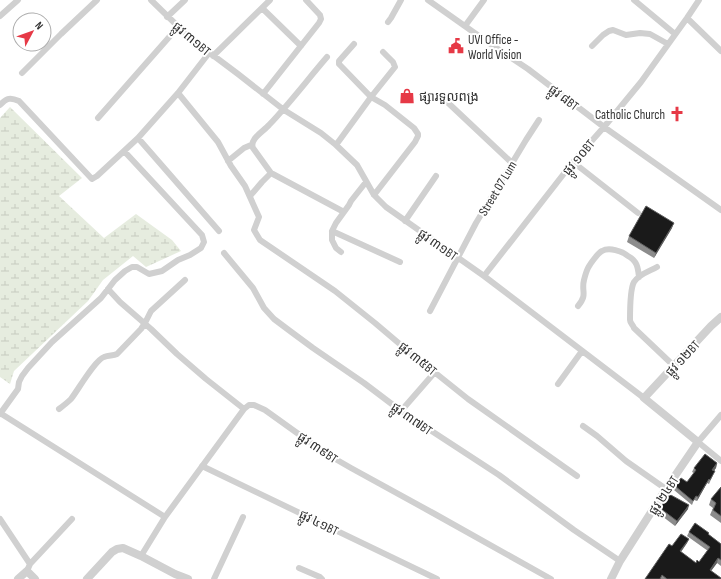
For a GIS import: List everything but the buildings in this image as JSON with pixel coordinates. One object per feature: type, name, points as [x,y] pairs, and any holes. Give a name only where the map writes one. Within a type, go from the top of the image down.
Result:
[{"type":"street","points":[[0,16],[18,0]]},
{"type":"street","points":[[22,73],[97,0]]},
{"type":"street","name":"ផ្លូវ ៣១BT","points":[[151,0],[167,17],[211,55],[229,67],[284,110],[321,133],[336,145],[357,165],[374,195],[386,207],[484,276],[644,398],[721,461]]},
{"type":"street","name":"ផ្លូវ ៣១BT","points":[[167,17],[185,0]]},
{"type":"street","points":[[0,105],[6,99],[12,98],[19,101],[92,179],[138,138],[211,55],[270,0]]},
{"type":"street","points":[[263,94],[322,19],[306,0]]},
{"type":"street","points":[[388,22],[401,0]]},
{"type":"street","name":"ផ្លូវ ៨BT","points":[[428,0],[528,69],[604,127],[721,210]]},
{"type":"street","points":[[465,26],[484,0]]},
{"type":"street","points":[[634,0],[675,34]]},
{"type":"street","name":"ផ្លូវ ១០BT","points":[[484,276],[573,162],[641,82],[699,0]]},
{"type":"street","points":[[262,8],[301,46]]},
{"type":"street","points":[[687,18],[721,51]]},
{"type":"street","points":[[98,118],[178,27]]},
{"type":"street","points":[[592,46],[603,35],[613,30],[626,35],[650,34],[668,44]]},
{"type":"street","points":[[354,44],[339,61],[339,64],[371,97],[391,109],[414,128],[418,134],[414,142],[374,195]]},
{"type":"street","points":[[336,145],[395,67],[393,62],[383,52]]},
{"type":"street","points":[[228,161],[244,148],[251,145],[257,136],[284,110],[327,56]]},
{"type":"street","points":[[178,93],[218,142],[250,196],[272,172]]},
{"type":"street","points":[[444,99],[512,163]]},
{"type":"street","name":"Street 07 Lum","points":[[430,311],[476,223],[539,120]]},
{"type":"street","points":[[138,138],[219,231]]},
{"type":"street","points":[[251,145],[272,172],[344,212]]},
{"type":"street","points":[[124,151],[202,235],[204,242],[201,248],[178,260],[162,271],[149,274],[132,267],[125,271],[115,280],[101,298],[52,342],[28,368],[19,382],[18,389],[0,414],[165,517]]},
{"type":"street","points":[[573,162],[638,213]]},
{"type":"street","points":[[405,221],[436,176]]},
{"type":"street","points":[[341,252],[336,248],[332,240],[332,231],[354,196],[366,182]]},
{"type":"street","name":"ផ្លូវ ៣៥BT","points":[[250,196],[259,217],[254,230],[256,236],[260,240],[335,291],[468,399],[577,476]]},
{"type":"street","points":[[332,231],[400,262]]},
{"type":"street","points":[[578,306],[584,295],[584,282],[588,268],[601,252],[608,249],[621,252],[629,256],[636,262],[639,277]]},
{"type":"street","name":"ផ្លូវ ៣៧BT","points":[[224,253],[249,282],[264,308],[274,318],[401,411],[499,475],[574,530],[620,561]]},
{"type":"street","points":[[657,267],[639,277],[633,283],[630,305],[630,321],[634,328],[674,366]]},
{"type":"street","points":[[59,409],[71,398],[96,364],[104,357],[117,354],[145,323],[151,311],[185,280]]},
{"type":"street","points":[[108,289],[120,302],[145,323],[177,354],[244,409],[165,517],[141,556]]},
{"type":"street","name":"ផ្លូវ ១២BT","points":[[644,398],[721,317]]},
{"type":"street","points":[[558,384],[582,351]]},
{"type":"street","points":[[401,411],[435,372]]},
{"type":"street","name":"ផ្លូវ ៣៩BT","points":[[244,409],[249,405],[254,405],[265,410],[325,453],[551,579]]},
{"type":"street","name":"ផ្លូវ ២៤BT","points":[[611,579],[620,561],[666,489],[698,442],[721,415]]},
{"type":"street","points":[[583,426],[626,461],[666,489]]},
{"type":"street","name":"ផ្លូវ ៤១BT","points":[[202,466],[436,579]]},
{"type":"street","points":[[214,579],[244,517]]},
{"type":"street","points":[[0,519],[35,579]]},
{"type":"street","points":[[18,579],[72,520]]},
{"type":"street","points":[[87,579],[112,552],[123,548],[141,556],[174,577],[188,579]]},
{"type":"street","points":[[299,568],[322,579]]},
{"type":"green space","points":[[10,107],[82,178],[59,196],[104,238],[136,214],[172,240],[181,251],[146,267],[133,256],[103,280],[88,301],[14,371],[10,384],[0,377],[0,118]]},
{"type":"place","name":"UVI Office - World Vision","points":[[456,46]]},
{"type":"place","name":"ផ្សារទួលពង្រ","points":[[407,96]]},
{"type":"place","name":"Catholic Church","points":[[677,114]]}]
